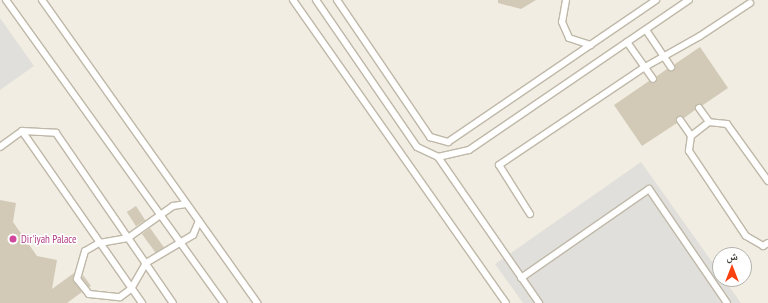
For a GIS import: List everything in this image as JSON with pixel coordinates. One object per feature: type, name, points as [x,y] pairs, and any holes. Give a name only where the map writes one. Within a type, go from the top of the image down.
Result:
[{"type":"lane","points":[[6,0],[224,303]]},
{"type":"lane","points":[[42,0],[257,303]]},
{"type":"lane","points":[[294,0],[506,303]]},
{"type":"lane","points":[[316,0],[416,147],[438,157],[538,303]]},
{"type":"lane","points":[[337,0],[430,137],[448,142],[656,0]]},
{"type":"lane","points":[[566,0],[562,22],[569,38],[591,44]]},
{"type":"lane","points":[[438,157],[469,150],[689,0]]},
{"type":"lane","points":[[530,214],[499,165],[645,67],[700,36],[750,3]]},
{"type":"lane","points":[[646,30],[671,67]]},
{"type":"lane","points":[[627,42],[653,79]]},
{"type":"lane","points":[[699,108],[709,122]]},
{"type":"lane","points":[[680,120],[691,136],[689,151],[746,236],[763,246],[768,243]]},
{"type":"lane","points":[[691,136],[709,122],[727,124],[768,181]]},
{"type":"lane","points":[[22,131],[142,303]]},
{"type":"lane","points":[[0,147],[22,131],[56,133],[173,303]]},
{"type":"lane","points":[[521,278],[649,190],[727,303]]},
{"type":"lane","points":[[186,204],[173,206],[128,238],[99,242],[85,251],[77,279],[89,294],[120,297],[131,289],[146,263],[193,235],[199,222]]},
{"type":"shaded area","points":[[0,18],[34,66],[0,90]]},
{"type":"shaded area","points":[[641,162],[712,262],[712,287],[730,287],[741,303],[523,303],[495,264]]},
{"type":"building","points":[[498,0],[536,0],[521,9],[498,3]]},
{"type":"building","points":[[700,47],[728,88],[703,105],[697,104],[695,110],[684,118],[678,116],[676,120],[677,123],[642,146],[614,105],[649,81],[655,83],[657,76],[667,69],[671,71],[674,70],[675,64]]},
{"type":"building","name":"Dir'iyah Palace","points":[[0,200],[16,203],[13,222],[37,256],[57,260],[52,289],[74,273],[73,280],[82,292],[67,303],[0,303]]},
{"type":"building","points":[[136,206],[145,220],[136,226],[127,212]]},
{"type":"building","points":[[150,228],[164,247],[156,253],[142,234]]},
{"type":"building","points":[[83,275],[91,286],[89,287],[82,278]]},
{"type":"place","name":"Dir'iyah Palace","points":[[13,239]]}]
